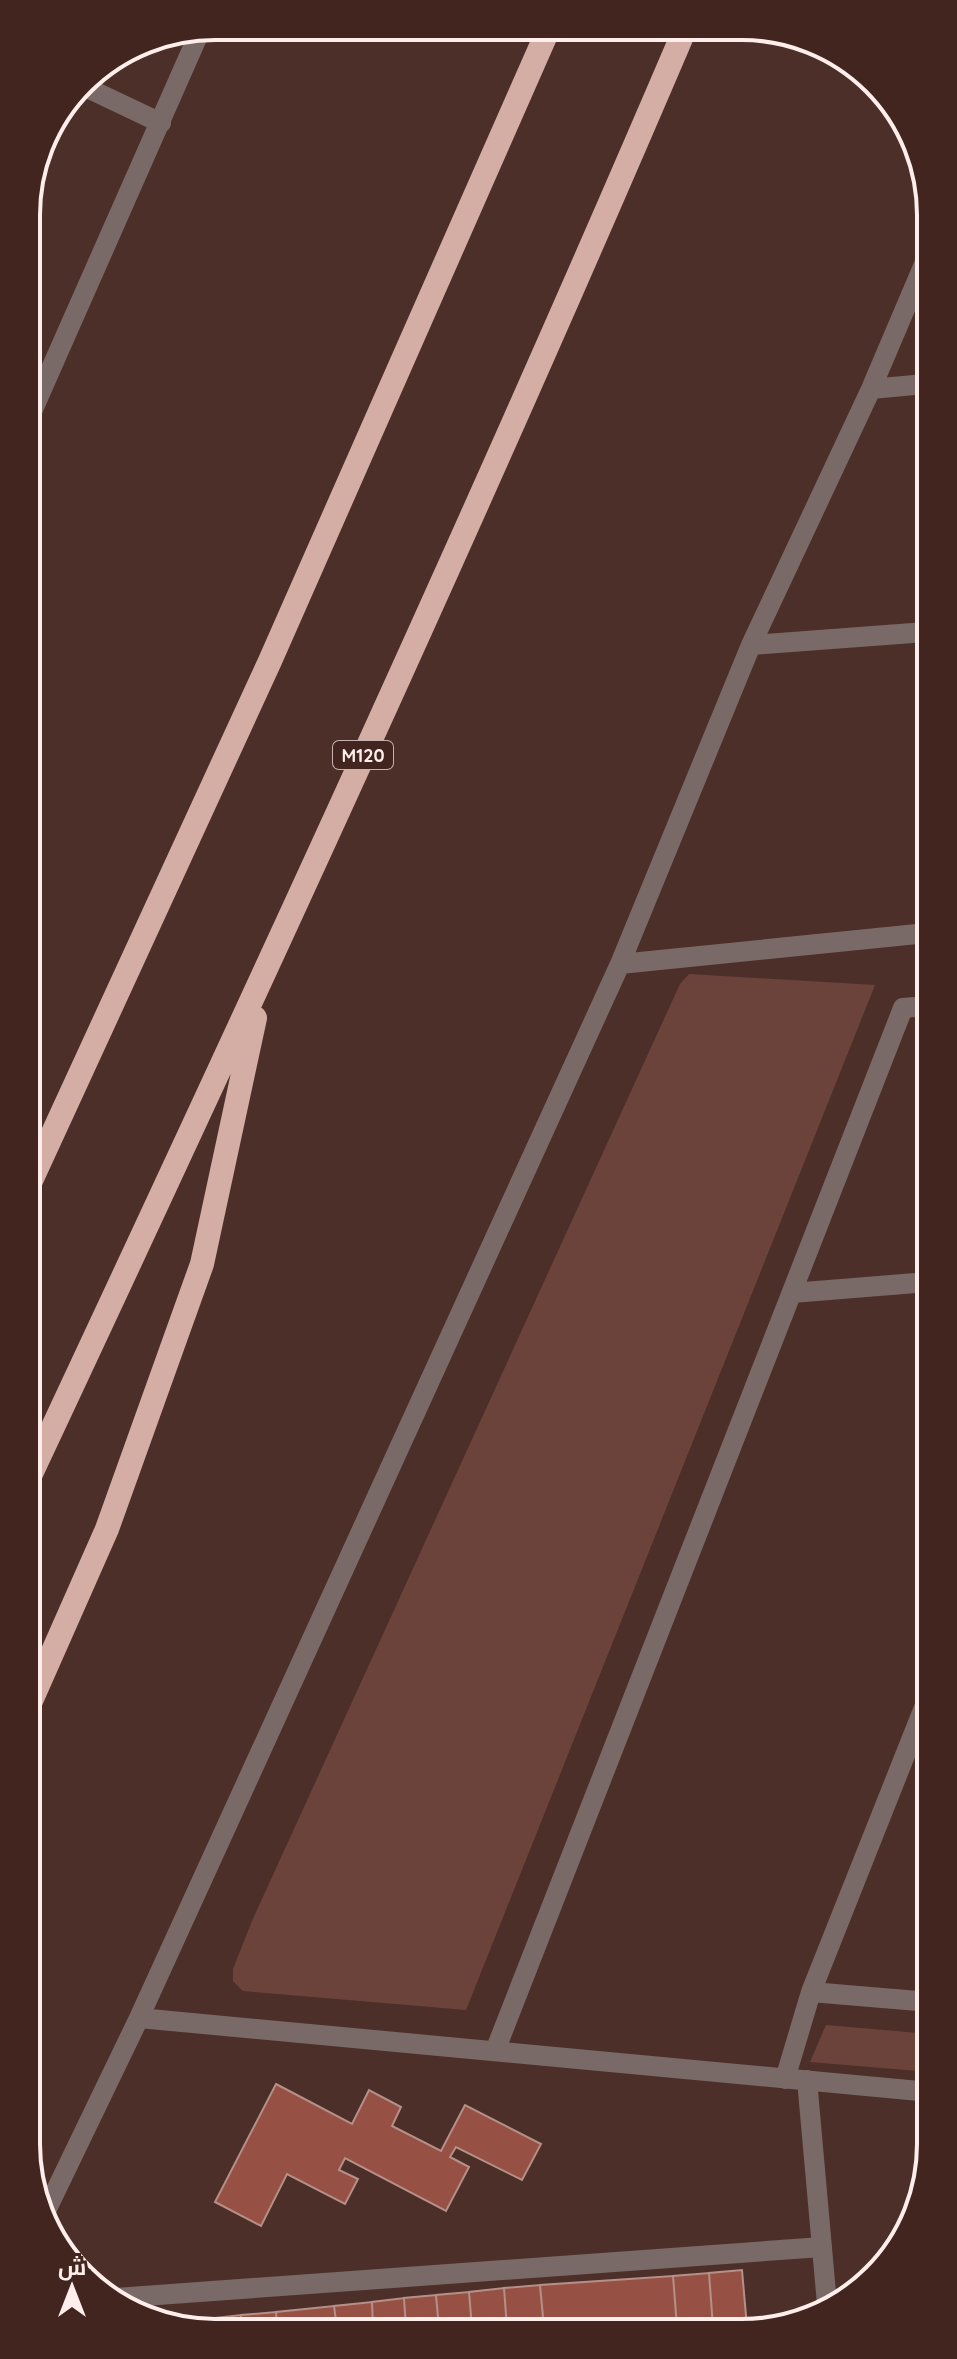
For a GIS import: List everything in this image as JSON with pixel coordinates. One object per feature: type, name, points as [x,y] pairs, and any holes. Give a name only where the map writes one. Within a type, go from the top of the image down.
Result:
[{"type":"highway","points":[[40,1161],[270,661],[544,40]]},
{"type":"highway","name":"M120","points":[[40,1455],[264,976],[618,186],[680,40]]},
{"type":"highway","points":[[40,1143],[87,1051],[270,661]]},
{"type":"highway","points":[[40,1681],[107,1529],[202,1264],[264,976]]},
{"type":"street","points":[[40,394],[196,42]]},
{"type":"street","points":[[92,90],[161,123]]},
{"type":"street","points":[[50,2202],[139,2018],[620,964],[751,645],[871,389],[917,281]]},
{"type":"street","points":[[871,389],[917,385]]},
{"type":"street","points":[[751,645],[917,633]]},
{"type":"street","points":[[620,964],[917,934]]},
{"type":"street","points":[[495,2051],[903,1008],[917,1007]]},
{"type":"street","points":[[792,1293],[917,1283]]},
{"type":"street","points":[[785,2079],[811,1992],[917,1742]]},
{"type":"street","points":[[811,1992],[917,2001]]},
{"type":"street","points":[[139,2018],[917,2091]]},
{"type":"street","points":[[807,2080],[826,2297]]},
{"type":"street","points":[[131,2297],[822,2247]]},
{"type":"shaded area","points":[[689,974],[875,985],[466,2010],[243,1991],[233,1981],[233,1969],[252,1921],[680,984]]},
{"type":"shaded area","points":[[826,2025],[917,2033],[917,2071],[810,2062]]},
{"type":"building","points":[[276,2084],[352,2124],[369,2090],[401,2107],[392,2126],[441,2151],[465,2105],[541,2144],[522,2180],[456,2147],[450,2157],[469,2167],[446,2211],[345,2158],[339,2170],[358,2179],[345,2204],[287,2174],[261,2226],[215,2202]]},
{"type":"building","points":[[742,2270],[746,2319],[712,2319],[709,2273]]},
{"type":"building","points":[[709,2273],[712,2319],[676,2319],[673,2276]]},
{"type":"building","points":[[673,2276],[676,2319],[543,2319],[540,2285]]},
{"type":"building","points":[[540,2285],[543,2319],[506,2319],[504,2288]]},
{"type":"building","points":[[504,2288],[506,2319],[471,2319],[469,2292]]},
{"type":"building","points":[[469,2292],[471,2319],[438,2319],[436,2295]]},
{"type":"building","points":[[436,2295],[438,2319],[405,2319],[404,2298]]},
{"type":"building","points":[[404,2298],[405,2319],[373,2319],[372,2302]]},
{"type":"building","points":[[372,2302],[373,2319],[336,2319],[334,2306]]},
{"type":"building","points":[[334,2306],[336,2319],[276,2319],[276,2312]]},
{"type":"building","points":[[276,2312],[276,2319],[241,2319],[241,2315]]},
{"type":"building","points":[[241,2315],[241,2319],[210,2319]]}]
